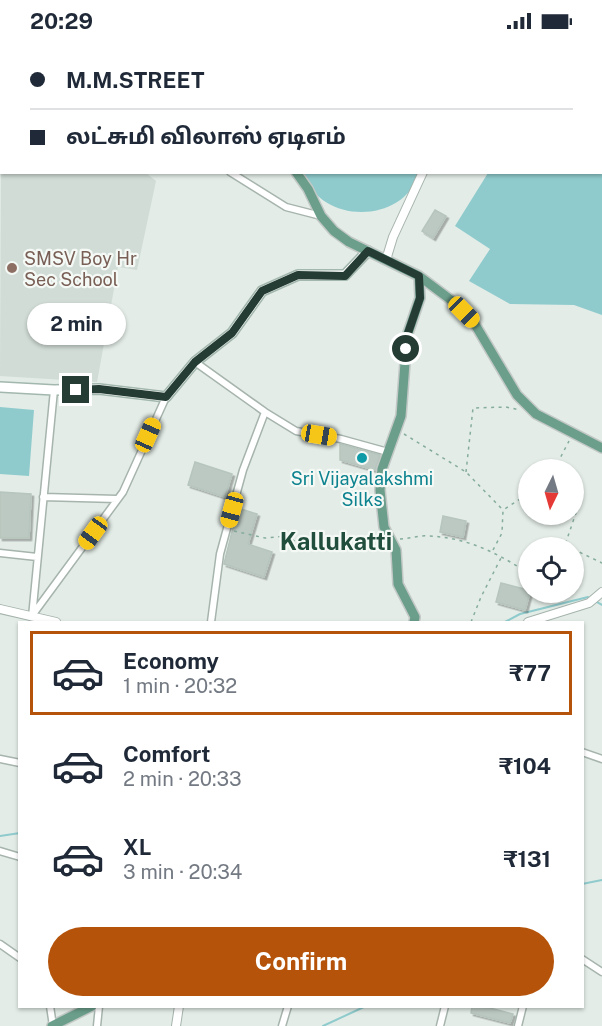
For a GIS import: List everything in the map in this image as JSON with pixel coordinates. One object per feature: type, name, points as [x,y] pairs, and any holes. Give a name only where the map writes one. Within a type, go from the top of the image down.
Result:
[{"type":"main road","points":[[297,174],[308,189],[321,216],[334,231],[349,242],[419,276],[455,303],[473,321],[517,395],[536,414],[602,448]]},
{"type":"main road","points":[[0,387],[54,390],[99,389],[166,397],[195,362],[232,333],[262,291],[298,275],[345,276],[368,251]]},
{"type":"main road","points":[[414,621],[415,616],[398,584],[396,550],[384,527],[380,490],[382,469],[401,416],[407,336],[420,298],[419,276]]},
{"type":"main road","points":[[53,1026],[88,1008]]},
{"type":"street","points":[[233,174],[286,207],[321,216]]},
{"type":"street","points":[[386,260],[393,237],[422,174]]},
{"type":"street","points":[[195,362],[265,412],[296,430],[388,452]]},
{"type":"street","points":[[32,618],[54,390]]},
{"type":"street","points":[[32,618],[123,492],[166,397]]},
{"type":"street","points":[[211,621],[219,554],[243,470],[265,412]]},
{"type":"street","points":[[43,497],[117,499]]},
{"type":"street","points":[[0,553],[38,557]]},
{"type":"street","points":[[531,621],[589,603],[602,592]]},
{"type":"street","points":[[0,609],[50,621]]},
{"type":"street","points":[[584,753],[602,759]]},
{"type":"street","points":[[0,759],[18,763]]},
{"type":"street","points":[[0,851],[18,856]]},
{"type":"street","points":[[0,944],[18,957]]},
{"type":"street","points":[[584,960],[602,972]]},
{"type":"street","points":[[50,1008],[53,1026]]},
{"type":"street","points":[[97,1026],[99,1008]]},
{"type":"street","points":[[176,1026],[178,1008]]},
{"type":"street","points":[[282,1026],[287,1008]]},
{"type":"street","points":[[440,1026],[444,1008]]},
{"type":"street","points":[[518,1026],[522,1008]]},
{"type":"path","points":[[466,472],[473,408],[506,407],[536,414]]},
{"type":"path","points":[[396,428],[418,444],[466,472],[503,510],[502,532],[492,551]]},
{"type":"path","points":[[560,459],[574,434]]},
{"type":"path","points":[[503,510],[518,500]]},
{"type":"path","points":[[226,530],[265,538],[287,536],[302,546],[327,544],[346,538],[390,539],[427,536],[469,542],[502,556],[518,567]]},
{"type":"path","points":[[584,554],[602,563]]},
{"type":"path","points":[[471,621],[502,556]]},
{"type":"shaded area","points":[[1,174],[147,174],[156,181],[137,270],[118,267],[97,382],[0,376]]},
{"type":"water","points":[[305,174],[418,174],[410,190],[397,202],[380,210],[362,212],[343,210],[326,202],[313,190]]},
{"type":"water","points":[[487,174],[602,174],[602,315],[574,305],[510,304],[469,281],[490,249],[455,226]]},
{"type":"water","points":[[0,407],[34,410],[29,476],[0,474]]},
{"type":"building","points":[[435,210],[446,216],[433,238],[422,231]]},
{"type":"building","name":"Sri Vijayalakshmi Silks","points":[[340,444],[380,455],[375,470],[340,460]]},
{"type":"building","points":[[195,462],[232,474],[225,497],[188,485]]},
{"type":"building","points":[[0,492],[31,494],[29,538],[0,538]]},
{"type":"building","points":[[238,508],[257,514],[248,544],[272,552],[264,577],[224,564]]},
{"type":"building","points":[[443,516],[466,521],[463,537],[440,532]]},
{"type":"building","points":[[501,583],[518,587],[518,603],[527,603],[525,610],[496,602]]},
{"type":"building","points":[[472,1008],[490,1008],[513,1014],[510,1023],[471,1013]]},
{"type":"waterway","points":[[507,621],[520,614],[588,597],[602,605]]},
{"type":"waterway","points":[[0,836],[18,833]]},
{"type":"waterway","points":[[584,884],[602,880]]},
{"type":"waterway","points":[[323,1026],[362,1008]]},
{"type":"place","name":"SMSV Boy Hr Sec School","points":[[12,268]]},
{"type":"place","name":"Sri Vijayalakshmi Silks","points":[[362,458]]},
{"type":"district","name":"Kallukatti","points":[[336,541]]},
{"type":"route","points":[[76,390],[99,389],[166,397],[195,362],[232,333],[262,291],[298,275],[345,276],[368,251],[419,276],[420,298],[407,336],[406,349]]}]
